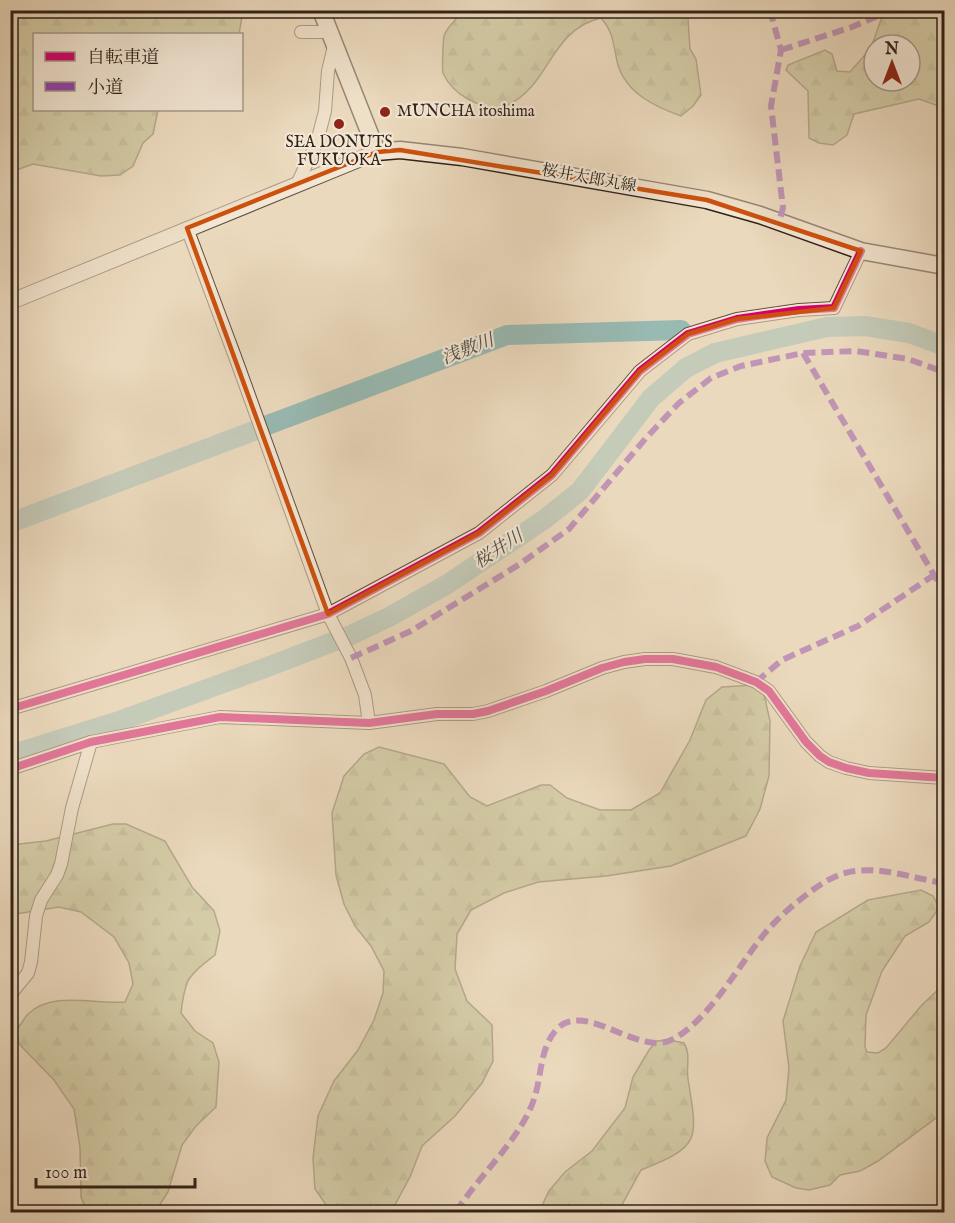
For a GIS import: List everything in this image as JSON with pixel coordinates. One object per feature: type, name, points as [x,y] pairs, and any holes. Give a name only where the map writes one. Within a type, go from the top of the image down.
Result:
[{"type":"main road","points":[[321,10],[377,152]]},
{"type":"main road","name":"桜井太郎丸線","points":[[377,152],[400,150],[462,157],[706,200],[760,215],[861,251],[945,266]]},
{"type":"street","points":[[297,184],[320,132],[325,111],[333,37],[301,32]]},
{"type":"street","points":[[10,302],[186,228],[377,152]]},
{"type":"street","points":[[186,228],[331,618],[351,658],[365,695],[369,723]]},
{"type":"street","points":[[10,709],[331,618],[479,533],[552,475],[640,370],[688,334],[737,319],[799,310],[834,308],[861,251]]},
{"type":"street","points":[[10,769],[91,742],[220,717],[369,723],[403,718],[473,714],[546,692],[602,668],[645,659],[673,659],[716,667],[756,682],[769,692],[806,742],[829,762],[868,773],[945,777]]},
{"type":"street","points":[[10,995],[27,973],[32,962],[36,916],[41,900],[57,875],[61,864],[72,808],[91,742]]},
{"type":"highlighted area","points":[[400,150],[707,200],[861,251],[834,308],[737,319],[688,334],[640,371],[552,475],[479,533],[328,614],[187,228],[377,152]]},
{"type":"green space","points":[[11,10],[243,10],[239,33],[33,33],[33,111],[158,111],[153,134],[143,143],[133,166],[120,175],[101,176],[33,164],[11,172]]},
{"type":"green space","points":[[463,11],[684,11],[688,19],[690,49],[696,59],[701,95],[681,116],[652,104],[635,92],[622,75],[611,35],[601,18],[572,32],[537,80],[515,101],[503,107],[476,103],[453,88],[443,73],[444,36],[449,26]]},
{"type":"green space","points":[[784,11],[836,11],[837,17],[811,17]]},
{"type":"green space","points":[[884,11],[944,11],[944,108],[919,99],[854,114],[847,135],[833,145],[819,143],[809,138],[808,91],[786,70],[788,65],[825,50],[832,54],[837,71],[850,72],[862,58],[862,93],[922,93],[922,33],[876,33]]},
{"type":"green space","points":[[755,685],[764,694],[770,721],[769,776],[760,809],[746,836],[671,866],[606,876],[538,882],[504,893],[471,910],[457,934],[455,969],[467,1001],[492,1025],[493,1061],[482,1083],[455,1116],[422,1146],[410,1177],[391,1212],[331,1212],[315,1189],[313,1158],[318,1116],[334,1081],[358,1050],[374,1020],[383,993],[384,971],[371,946],[355,926],[344,904],[336,875],[332,813],[344,776],[364,754],[379,747],[444,764],[470,797],[487,806],[541,785],[550,785],[567,798],[600,810],[631,810],[660,793],[690,740],[706,700],[722,687]]},
{"type":"green space","points":[[113,824],[126,824],[165,841],[192,887],[214,911],[220,931],[215,955],[193,973],[186,985],[181,1013],[195,1031],[213,1043],[219,1062],[216,1107],[196,1126],[182,1145],[168,1192],[155,1212],[87,1212],[81,1197],[80,1147],[74,1109],[54,1080],[19,1044],[17,1029],[28,1014],[49,1002],[75,1000],[125,1002],[133,984],[129,963],[114,937],[81,912],[59,907],[16,914],[11,912],[11,845],[46,841]]},
{"type":"green space","points":[[921,890],[933,896],[939,908],[929,922],[905,936],[882,971],[866,1015],[865,1047],[867,1052],[878,1053],[886,1048],[921,1006],[944,984],[944,1112],[878,1161],[860,1171],[840,1175],[830,1185],[809,1190],[796,1188],[772,1177],[765,1161],[767,1138],[786,1100],[789,1068],[783,1021],[800,966],[816,932],[868,900]]},
{"type":"green space","points":[[669,1040],[684,1043],[687,1052],[693,1129],[691,1139],[685,1147],[661,1162],[641,1170],[618,1212],[539,1212],[549,1191],[565,1172],[592,1151],[625,1108],[633,1077],[649,1050],[657,1041]]},
{"type":"waterway","name":"桜井川","points":[[10,755],[122,720],[351,635],[446,585],[545,519],[580,491],[651,398],[686,368],[715,353],[827,327],[865,326],[909,333],[944,346]]},
{"type":"waterway","name":"浅敷川","points":[[265,426],[507,335],[681,330]]},
{"type":"waterway","name":"浅敷川","points":[[10,523],[256,430]]},
{"type":"marked path","points":[[770,10],[781,50],[771,106],[783,208],[779,222]]},
{"type":"marked path","points":[[781,50],[852,27],[892,10]]},
{"type":"marked path","points":[[351,658],[411,631],[520,564],[569,529],[646,438],[679,403],[711,378],[741,366],[803,353],[856,351],[908,359],[944,372]]},
{"type":"marked path","points":[[803,353],[944,592]]},
{"type":"marked path","points":[[756,682],[782,660],[858,626],[934,575]]},
{"type":"marked path","points":[[456,1212],[521,1126],[535,1096],[548,1043],[558,1028],[570,1021],[583,1021],[643,1041],[658,1043],[671,1040],[683,1033],[707,1010],[775,922],[799,900],[823,883],[842,874],[866,870],[889,872],[944,883]]},
{"type":"cycle path","points":[[10,709],[328,614],[479,533],[552,475],[640,371],[688,334],[737,319],[799,310],[834,308],[861,251]]},
{"type":"cycle path","points":[[10,769],[91,742],[220,717],[369,723],[437,714],[473,714],[546,691],[602,668],[645,659],[673,659],[716,667],[756,682],[769,691],[806,742],[829,762],[869,773],[944,778]]},
{"type":"place","name":"MUNCHA itoshima","points":[[385,112]]},
{"type":"place","name":"SEA DONUTS FUKUOKA","points":[[339,124]]}]
